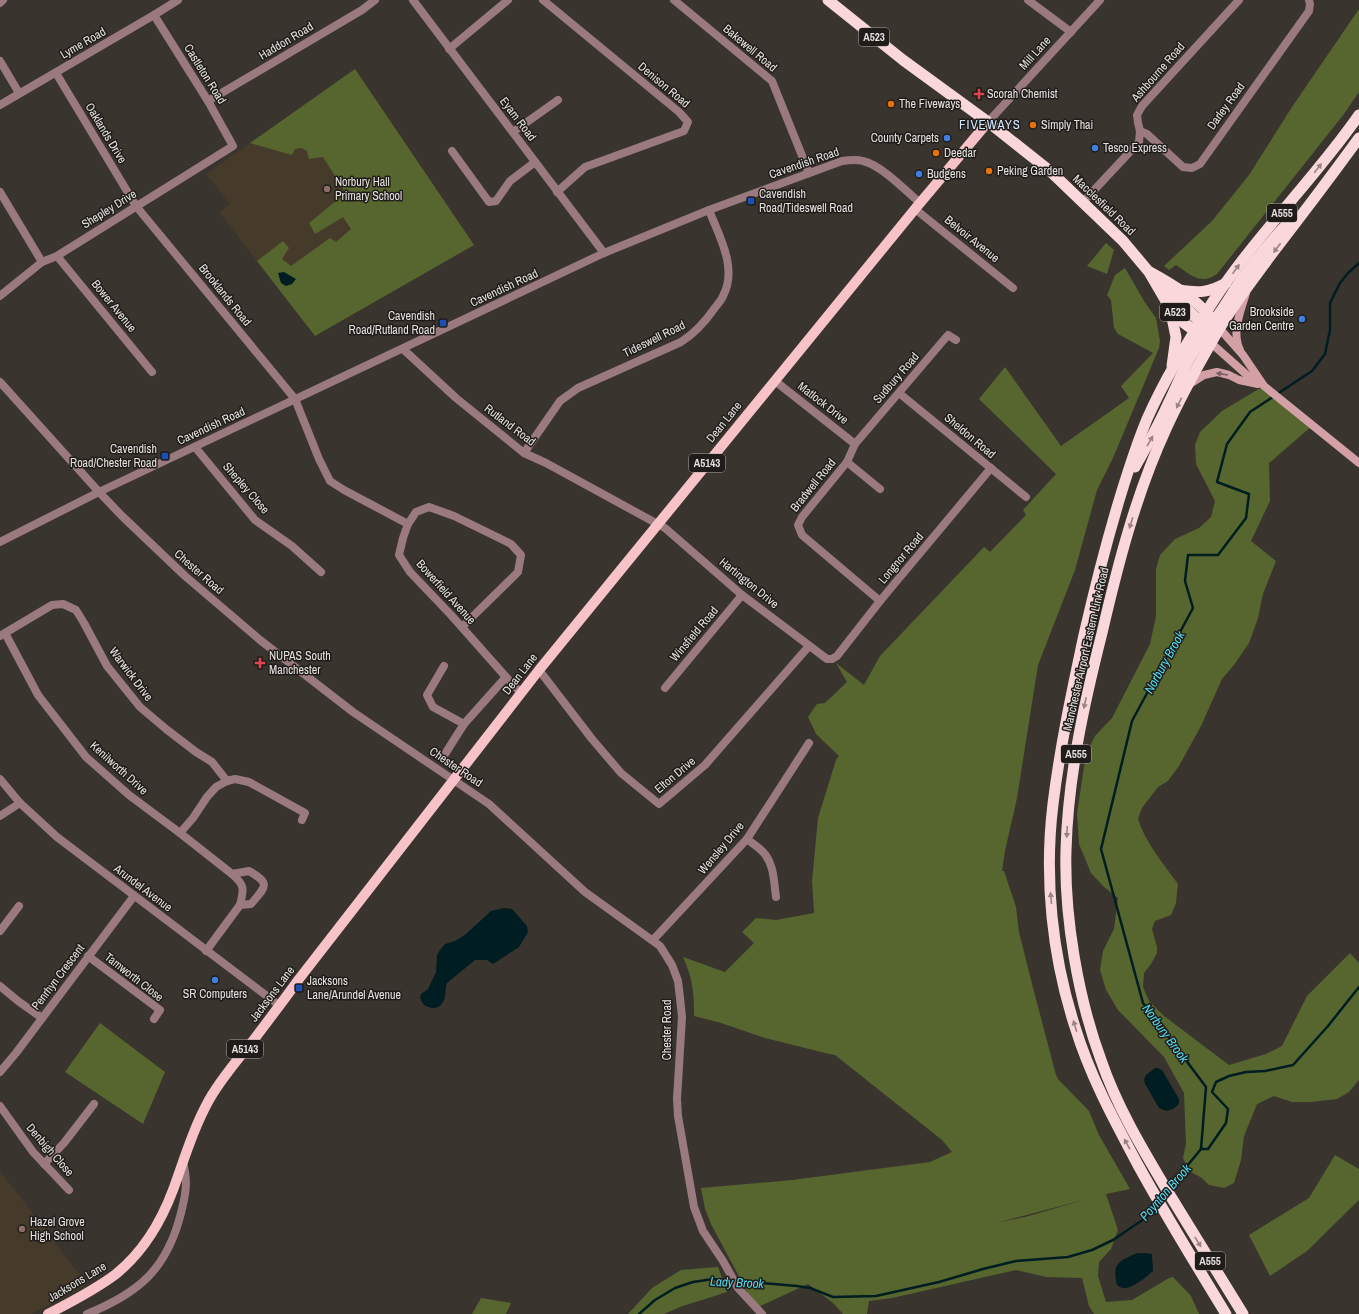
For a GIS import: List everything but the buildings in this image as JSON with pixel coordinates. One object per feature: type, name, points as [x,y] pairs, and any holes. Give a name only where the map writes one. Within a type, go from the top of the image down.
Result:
[{"type":"highway","name":"Macclesfield Road","points":[[828,0],[909,65],[988,122],[1044,166],[1123,241],[1153,274],[1170,308],[1207,329]]},
{"type":"highway","name":"Manchester Airport Eastern Link Road","points":[[1243,1314],[1155,1171],[1119,1104],[1100,1060],[1088,1019],[1070,927],[1066,889],[1066,850],[1069,802],[1082,719],[1118,566],[1132,518],[1166,428],[1188,385],[1207,329],[1227,282],[1359,115]]},
{"type":"highway","name":"A555","points":[[1170,374],[1207,329],[1247,288],[1359,138]]},
{"type":"highway","points":[[1123,487],[1154,434],[1187,365],[1207,329],[1243,277],[1275,236],[1320,190]]},
{"type":"highway","name":"Macclesfield Road","points":[[1153,274],[1179,290],[1207,329]]},
{"type":"highway","points":[[1153,274],[1163,286],[1207,329]]},
{"type":"highway","points":[[1179,290],[1205,292],[1227,282]]},
{"type":"highway","points":[[1170,308],[1176,337],[1170,374]]},
{"type":"highway","name":"Manchester Airport Eastern Link Road","points":[[1170,374],[1147,418],[1130,464],[1100,568],[1063,737],[1053,807],[1050,850],[1050,887],[1054,929],[1062,979],[1074,1024],[1088,1066],[1108,1109],[1146,1179],[1226,1314]]},
{"type":"main road","name":"Dean Lane","points":[[454,780],[539,670],[988,122]]},
{"type":"main road","points":[[1243,355],[1237,338],[1238,324],[1247,288]]},
{"type":"main road","name":"Macclesfield Road","points":[[1207,329],[1243,355],[1264,387]]},
{"type":"main road","name":"Macclesfield Road","points":[[1207,329],[1264,387]]},
{"type":"main road","points":[[1188,385],[1204,375],[1217,372],[1264,387],[1359,464]]},
{"type":"main road","name":"Jacksons Lane","points":[[48,1314],[93,1290],[116,1274],[149,1238],[162,1216],[195,1128],[209,1100],[229,1070],[454,780]]},
{"type":"street","points":[[0,3],[3,0]]},
{"type":"street","name":"Lyme Road","points":[[0,105],[178,0]]},
{"type":"street","name":"Haddon Road","points":[[208,101],[362,10],[375,0]]},
{"type":"street","name":"Eyam Road","points":[[413,0],[604,253]]},
{"type":"street","points":[[449,49],[508,0]]},
{"type":"street","name":"Denison Road","points":[[543,0],[679,112],[688,122],[684,131],[586,167],[557,192]]},
{"type":"street","name":"Bakewell Road","points":[[674,0],[772,81],[809,173]]},
{"type":"street","points":[[1028,0],[1070,32]]},
{"type":"street","name":"Mill Lane","points":[[988,122],[1100,0]]},
{"type":"street","name":"Ashbourne Road","points":[[1083,202],[1139,142],[1140,131],[1137,115],[1142,106],[1239,0]]},
{"type":"street","name":"Darley Road","points":[[1140,131],[1147,134],[1183,166],[1192,168],[1200,164],[1309,11],[1309,0]]},
{"type":"street","name":"Castleton Road","points":[[154,15],[208,101],[233,146]]},
{"type":"street","points":[[0,61],[19,93]]},
{"type":"street","name":"Oaklands Drive","points":[[56,73],[136,206]]},
{"type":"street","points":[[513,132],[558,100]]},
{"type":"street","name":"Shepley Drive","points":[[0,296],[42,262],[57,256],[233,146]]},
{"type":"street","points":[[452,151],[489,202],[496,201],[510,182],[535,162]]},
{"type":"street","name":"Cavendish Road","points":[[0,542],[99,492],[604,253],[709,210],[809,173],[842,162],[863,160],[878,168],[918,206]]},
{"type":"street","points":[[0,192],[42,262]]},
{"type":"street","name":"Brooklands Road","points":[[136,206],[295,399]]},
{"type":"street","name":"Belvoir Avenue","points":[[918,206],[1014,288]]},
{"type":"street","name":"Tideswell Road","points":[[524,454],[560,401],[578,388],[681,342],[692,334],[711,313],[723,296],[728,283],[729,269],[709,210]]},
{"type":"street","name":"Bower Avenue","points":[[57,256],[152,372]]},
{"type":"street","name":"Sudbury Road","points":[[855,444],[948,335],[956,340]]},
{"type":"street","name":"Rutland Road","points":[[403,349],[456,398],[524,454],[546,463],[658,524]]},
{"type":"street","name":"Matlock Drive","points":[[775,381],[855,444]]},
{"type":"street","name":"Chester Road","points":[[0,382],[35,419],[99,492],[185,576],[260,640],[353,712],[489,804],[585,892],[654,940],[660,946],[672,965],[678,981],[682,1017],[677,1099],[678,1116],[694,1207],[703,1231],[723,1261],[738,1288],[762,1314]]},
{"type":"street","name":"Sheldon Road","points":[[899,393],[1026,497]]},
{"type":"street","points":[[295,399],[319,459],[330,481],[408,524],[416,512],[430,507],[454,516],[511,544],[521,555],[518,572],[462,627]]},
{"type":"street","name":"Bradwell Road","points":[[855,444],[847,462],[802,517],[798,525],[802,535],[880,601]]},
{"type":"street","name":"Shepley Close","points":[[195,447],[255,520],[292,546],[321,572]]},
{"type":"street","points":[[847,462],[880,489]]},
{"type":"street","name":"Longnor Road","points":[[827,659],[832,659],[837,656],[880,601],[991,468]]},
{"type":"street","name":"Bowerfield Avenue","points":[[408,524],[399,555],[410,572],[521,693]]},
{"type":"street","name":"Hartington Drive","points":[[658,524],[665,528],[742,595],[827,659]]},
{"type":"street","name":"Winsfield Road","points":[[665,688],[742,595]]},
{"type":"street","name":"Warwick Drive","points":[[3,634],[52,604],[63,604],[76,610],[107,666],[140,707],[172,734],[212,762],[227,781]]},
{"type":"street","name":"Kenilworth Drive","points":[[3,634],[38,695],[86,757],[129,795],[241,881],[243,892],[240,905]]},
{"type":"street","name":"Elton Drive","points":[[539,670],[621,773],[659,804],[705,765],[809,646]]},
{"type":"street","points":[[444,666],[428,695],[433,707],[464,724]]},
{"type":"street","points":[[445,754],[464,724],[506,677]]},
{"type":"street","name":"Wensley Drive","points":[[654,940],[747,839],[809,743]]},
{"type":"street","name":"Arundel Avenue","points":[[0,779],[20,803],[57,837],[280,1006]]},
{"type":"street","points":[[180,833],[216,787],[227,781],[235,779],[249,782],[306,813]]},
{"type":"street","points":[[0,816],[20,803]]},
{"type":"street","points":[[747,839],[763,851],[768,858],[771,864],[776,897]]},
{"type":"street","points":[[206,951],[240,905],[251,904],[264,889],[265,885],[263,880],[249,870],[232,874]]},
{"type":"street","name":"Penrhyn Crescent","points":[[0,1072],[8,1064],[134,896]]},
{"type":"street","points":[[0,931],[19,906]]},
{"type":"street","name":"Tamworth Close","points":[[88,956],[160,1010],[154,1019]]},
{"type":"street","points":[[0,986],[42,1018]]},
{"type":"street","points":[[44,1164],[64,1143],[94,1104]]},
{"type":"street","name":"Denbigh Close","points":[[0,1106],[33,1152],[70,1190]]},
{"type":"street","points":[[87,1314],[111,1304],[143,1283],[164,1257],[174,1237],[185,1196],[187,1178],[182,1162]]},
{"type":"shaded area","name":"Norbury Hall Primary School","points":[[355,69],[474,245],[315,336],[219,212],[230,204],[206,174]]},
{"type":"shaded area","name":"Hazel Grove High School","points":[[0,1171],[87,1284],[32,1314],[0,1314]]},
{"type":"green space","points":[[1359,9],[1359,92],[1344,114],[1217,274],[1205,279],[1200,279],[1176,265],[1169,270],[1164,266],[1212,221],[1249,175],[1292,107]]},
{"type":"green space","name":"Norbury Hall Primary School","points":[[355,69],[474,245],[315,336],[257,261],[283,241],[289,248],[282,259],[291,266],[330,238],[336,242],[351,229],[343,217],[315,234],[309,223],[345,192],[323,157],[309,159],[307,151],[301,148],[295,149],[292,155],[250,143]]},
{"type":"green space","points":[[1106,243],[1114,250],[1107,274],[1087,266]]},
{"type":"green space","points":[[1125,268],[1144,301],[1156,318],[1160,341],[1159,348],[1113,458],[1097,490],[1075,570],[1038,665],[1017,798],[1002,871],[1004,871],[1016,907],[1019,932],[1056,1075],[1058,1079],[1089,1111],[1099,1135],[1130,1189],[1106,1194],[1118,1230],[1111,1249],[1099,1262],[1098,1276],[1106,1302],[1132,1300],[1173,1277],[1191,1296],[1199,1314],[1094,1314],[1089,1306],[1082,1278],[1046,1277],[1016,1270],[892,1298],[869,1301],[867,1314],[843,1314],[833,1303],[808,1284],[756,1308],[711,1224],[705,1209],[701,1188],[792,1180],[930,1162],[952,1152],[942,1140],[835,1055],[765,1038],[721,1023],[694,1016],[692,986],[689,972],[683,957],[725,972],[754,943],[742,932],[756,918],[776,920],[814,913],[812,881],[818,818],[836,760],[839,756],[816,734],[808,717],[817,704],[825,703],[847,682],[836,663],[864,685],[880,656],[984,547],[990,552],[1026,515],[1023,510],[1056,474],[979,399],[1005,367],[1061,446],[1129,398],[1121,386],[1153,353],[1118,334],[1114,328],[1111,300],[1107,295],[1115,275]],"holes":[[[1084,1200],[1025,1217],[1000,1222]]]},
{"type":"green space","points":[[1262,387],[1312,426],[1269,463],[1270,501],[1251,541],[1276,561],[1263,594],[1258,618],[1249,643],[1234,665],[1222,679],[1201,726],[1179,766],[1168,781],[1158,787],[1142,808],[1138,819],[1150,845],[1178,884],[1176,903],[1171,915],[1155,921],[1152,929],[1157,947],[1157,953],[1144,973],[1143,987],[1149,1001],[1164,1016],[1229,1065],[1266,1054],[1282,1046],[1307,996],[1350,953],[1359,963],[1359,1080],[1349,1092],[1337,1099],[1311,1102],[1292,1102],[1274,1096],[1257,1104],[1244,1136],[1241,1160],[1234,1183],[1224,1188],[1209,1185],[1202,1178],[1189,1171],[1183,1158],[1186,1144],[1184,1093],[1164,1057],[1118,1010],[1106,990],[1100,970],[1103,951],[1114,929],[1118,898],[1103,886],[1091,873],[1079,844],[1077,813],[1086,754],[1095,736],[1112,718],[1150,644],[1156,616],[1156,569],[1160,555],[1175,539],[1199,528],[1211,517],[1215,501],[1196,464],[1195,445],[1200,432],[1222,411]]},
{"type":"green space","points":[[100,1023],[165,1072],[143,1124],[65,1072]]},
{"type":"green space","points":[[1335,1155],[1359,1169],[1359,1200],[1307,1251],[1270,1276],[1249,1235],[1309,1198]]},
{"type":"green space","points":[[718,1267],[727,1292],[680,1307],[664,1314],[628,1314],[652,1288],[681,1270]]},
{"type":"green space","points":[[481,1298],[511,1303],[506,1314],[472,1314]]},
{"type":"water","points":[[284,272],[296,279],[292,284],[286,286],[281,283],[278,273]]},
{"type":"water","points":[[504,908],[512,909],[527,926],[528,932],[519,947],[493,964],[487,960],[475,960],[447,983],[444,1000],[440,1006],[437,1008],[430,1008],[423,1004],[420,998],[421,994],[428,989],[436,972],[437,955],[445,944],[455,941],[466,934],[491,911]]},
{"type":"water","points":[[1155,1068],[1162,1070],[1179,1099],[1179,1104],[1173,1109],[1166,1111],[1159,1108],[1145,1084],[1144,1079],[1146,1075]]},
{"type":"water","points":[[1137,1253],[1152,1254],[1153,1271],[1134,1285],[1122,1288],[1117,1285],[1115,1272],[1116,1268],[1121,1261]]},
{"type":"waterway","name":"Norbury Brook","points":[[1201,1149],[1206,1087],[1143,1003],[1101,849],[1132,721],[1193,608],[1185,581],[1188,555],[1218,555],[1246,518],[1249,494],[1217,482],[1227,444],[1250,412],[1312,371],[1325,354],[1330,330],[1330,303],[1340,283],[1359,263]]},
{"type":"waterway","name":"Poynton Brook","points":[[1169,1188],[1201,1149],[1208,1149],[1226,1123],[1228,1109],[1212,1092],[1216,1082],[1229,1076],[1246,1072],[1265,1071],[1293,1065],[1328,1026],[1359,987]]},
{"type":"waterway","name":"Poynton Brook","points":[[639,1314],[655,1300],[675,1288],[693,1282],[713,1279],[797,1286],[810,1288],[833,1297],[876,1296],[939,1282],[1016,1261],[1068,1257],[1092,1250],[1113,1240],[1147,1217],[1156,1205]]},
{"type":"place","name":"Scorah Chemist","points":[[979,94]]},
{"type":"place","name":"The Fiveways","points":[[891,104]]},
{"type":"place","name":"Simply Thai","points":[[1033,125]]},
{"type":"place","name":"County Carpets","points":[[947,138]]},
{"type":"place","name":"Tesco Express","points":[[1095,148]]},
{"type":"place","name":"Deedar","points":[[936,153]]},
{"type":"place","name":"Peking Garden","points":[[989,171]]},
{"type":"place","name":"Budgens","points":[[919,174]]},
{"type":"place","name":"Norbury Hall Primary School","points":[[327,189]]},
{"type":"place","name":"Cavendish Road/Tideswell Road","points":[[751,201]]},
{"type":"place","name":"Brookside Garden Centre","points":[[1302,319]]},
{"type":"place","name":"Cavendish Road/Rutland Road","points":[[443,323]]},
{"type":"place","name":"Cavendish Road/Chester Road","points":[[165,456]]},
{"type":"place","name":"NUPAS South Manchester","points":[[260,663]]},
{"type":"place","name":"SR Computers","points":[[215,980]]},
{"type":"place","name":"Jacksons Lane/Arundel Avenue","points":[[299,988]]},
{"type":"place","name":"Hazel Grove High School","points":[[22,1229]]},
{"type":"district","name":"FIVEWAYS","points":[[990,124]]},
{"type":"water label","name":"Lady Brook","points":[[737,1282]]}]
